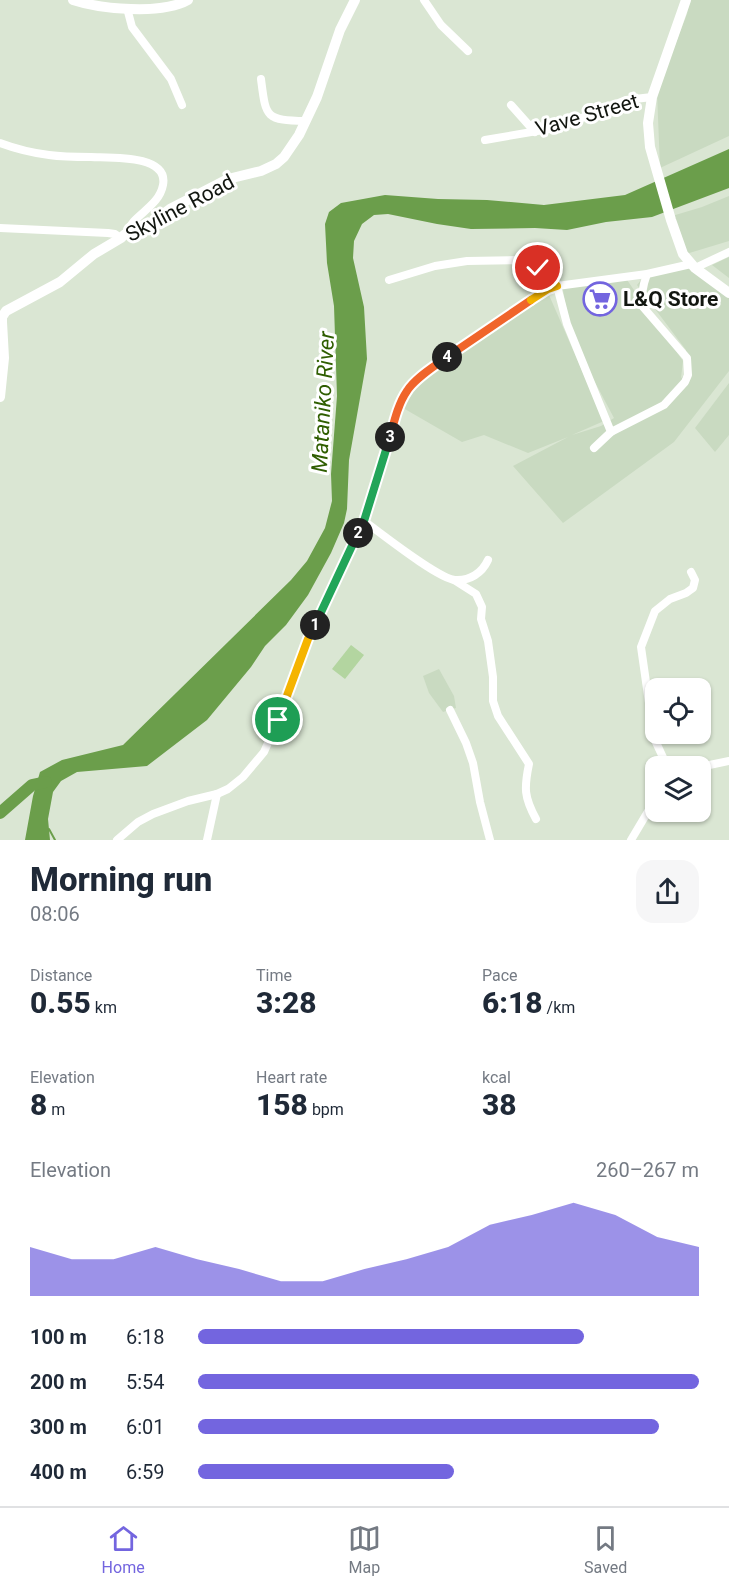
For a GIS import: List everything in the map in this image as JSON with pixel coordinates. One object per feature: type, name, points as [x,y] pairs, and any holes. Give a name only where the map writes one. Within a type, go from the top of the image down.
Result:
[{"type":"street","points":[[73,0],[87,5],[127,8],[167,7],[188,0]]},
{"type":"street","name":"Skyline Road","points":[[0,397],[4,358],[2,322],[6,311],[60,282],[93,254],[147,226],[170,209],[228,179],[261,171],[276,164],[284,157],[306,121],[317,97],[340,30],[355,0]]},
{"type":"street","points":[[424,0],[441,25],[468,51]]},
{"type":"street","points":[[686,0],[652,97],[649,109],[649,134],[653,159],[670,220],[683,254],[693,266],[729,293]]},
{"type":"street","points":[[127,8],[132,27],[171,79],[182,105]]},
{"type":"street","points":[[261,79],[265,108],[270,115],[282,120],[306,121]]},
{"type":"street","name":"Vave Street","points":[[485,140],[567,124],[626,100],[652,97]]},
{"type":"street","points":[[511,105],[535,132]]},
{"type":"street","points":[[0,143],[49,155],[129,158],[143,161],[158,168],[162,173],[164,183],[157,200],[134,221],[123,237],[108,233],[0,228]]},
{"type":"street","points":[[117,840],[138,822],[153,814],[228,789],[243,777],[264,752],[308,639],[364,521],[395,420],[407,390],[427,371],[548,289],[693,266],[729,252]]},
{"type":"street","points":[[389,280],[435,266],[468,261],[523,260],[538,268],[557,286],[567,324],[611,432]]},
{"type":"street","points":[[594,448],[611,432],[664,405],[685,382],[688,375],[687,358],[643,307],[642,288],[647,274]]},
{"type":"street","points":[[364,521],[439,574],[454,580],[476,594],[482,607],[481,619],[488,641],[493,677],[493,702],[498,716],[529,764],[525,783],[527,803],[536,819]]},
{"type":"street","points":[[454,580],[467,579],[475,575],[484,568],[489,560]]},
{"type":"street","points":[[662,756],[654,738],[641,647],[655,611],[670,599],[693,588],[695,580],[691,572]]},
{"type":"street","points":[[450,710],[473,763],[490,840]]},
{"type":"street","points":[[711,765],[729,761]]},
{"type":"street","points":[[207,840],[217,794]]},
{"type":"street","points":[[631,840],[645,816]]},
{"type":"shaded area","points":[[690,0],[729,0],[729,136],[660,168],[657,92],[687,14]]},
{"type":"shaded area","points":[[729,149],[729,188],[652,217],[606,222],[567,230],[471,229],[388,214],[374,215],[362,224],[354,241],[353,258],[364,307],[367,359],[349,460],[347,509],[344,523],[331,553],[308,595],[286,625],[265,646],[251,667],[207,720],[147,766],[77,772],[61,781],[53,792],[48,819],[50,840],[25,840],[40,772],[62,760],[123,745],[291,580],[307,561],[325,528],[332,501],[331,474],[337,396],[334,306],[327,263],[325,224],[329,212],[341,203],[385,195],[544,205],[625,195]]},
{"type":"shaded area","points":[[729,196],[729,241],[686,254],[672,216]]},
{"type":"shaded area","points":[[729,257],[729,278],[712,265]]},
{"type":"shaded area","points":[[689,266],[729,297],[729,371],[674,442],[563,523],[513,466],[568,437],[528,453],[484,435],[462,442],[403,408],[429,373],[549,295],[604,421],[572,435],[601,426],[614,418],[572,339],[562,285],[625,277],[683,361],[681,378],[685,375],[686,350],[637,285],[647,272]]},
{"type":"shaded area","points":[[729,383],[729,435],[715,452],[695,428]]},
{"type":"shaded area","points":[[351,645],[364,655],[345,679],[332,669]]},
{"type":"shaded area","points":[[439,669],[454,696],[456,708],[443,712],[429,693],[423,676]]},
{"type":"waterway","points":[[0,813],[32,785],[46,782]]},
{"type":"waterway","points":[[49,829],[55,840]]},
{"type":"place","name":"L&Q Store","points":[[600,299]]},
{"type":"route","points":[[278,720],[308,639],[364,521],[395,420],[407,390],[427,371],[548,289],[557,286],[538,268]]},
{"type":"water label","name":"Mataniko River","points":[[323,402]]}]
